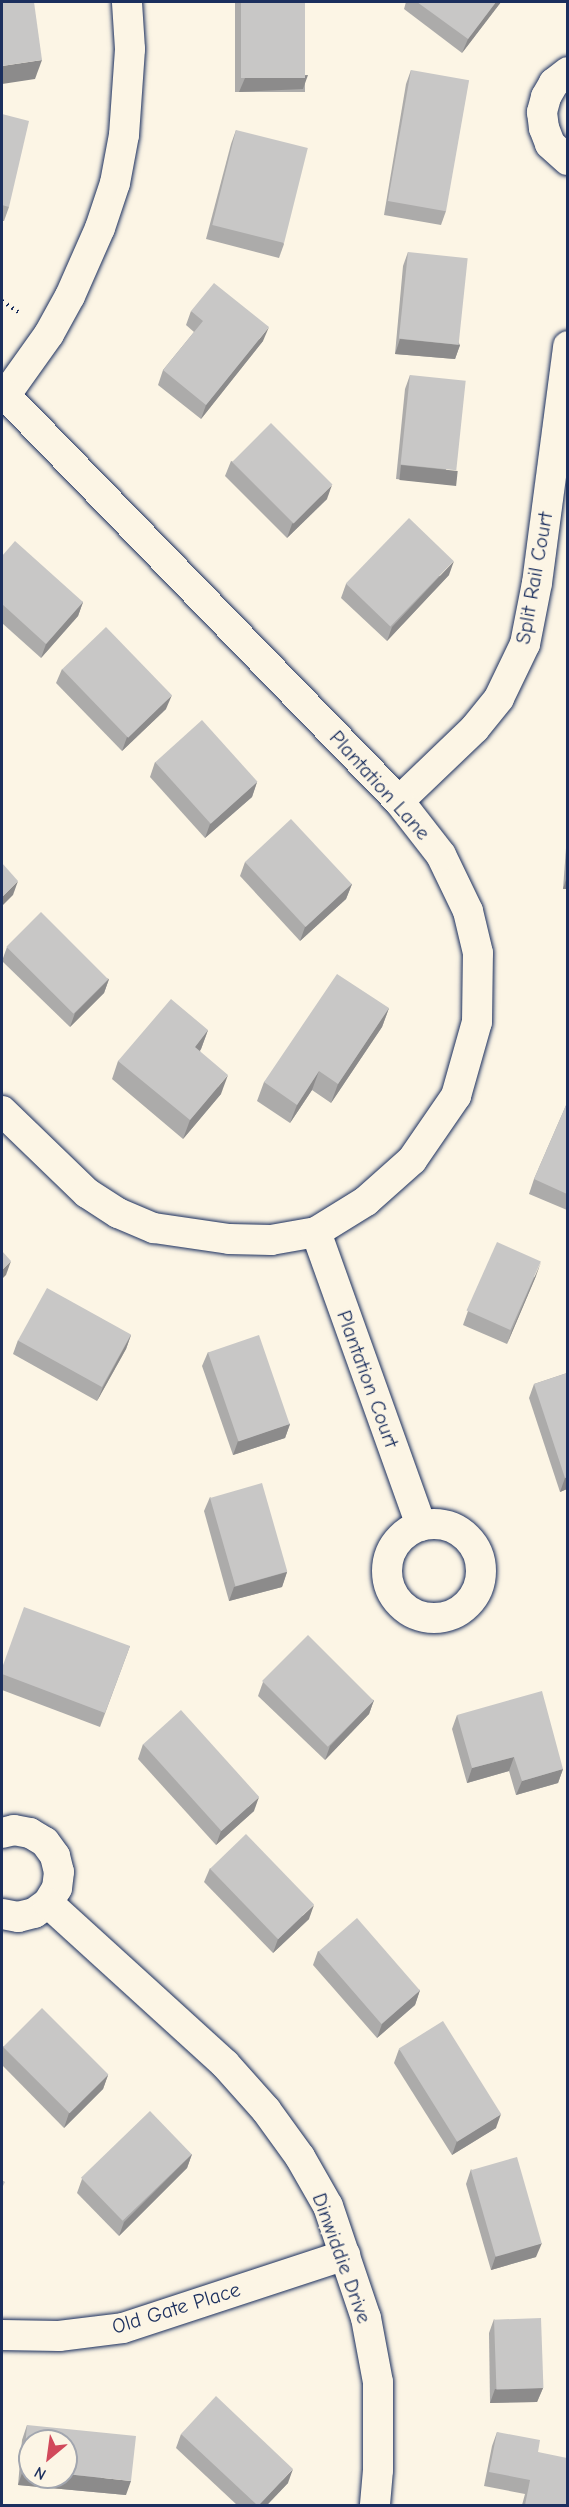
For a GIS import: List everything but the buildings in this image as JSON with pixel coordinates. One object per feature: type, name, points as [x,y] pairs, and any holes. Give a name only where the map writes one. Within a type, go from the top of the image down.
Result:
[{"type":"street","points":[[3,397],[49,334],[70,296],[100,228],[115,183],[124,135],[130,49],[127,2]]},
{"type":"street","points":[[567,72],[554,83],[546,97],[542,112],[544,128],[550,144],[567,160]]},
{"type":"street","name":"Split Rail Court","points":[[399,801],[475,728],[493,706],[525,644],[537,583],[567,346]]},
{"type":"street","name":"Plantation Lane","points":[[2,1111],[87,1193],[118,1213],[154,1228],[229,1239],[271,1240],[316,1232],[366,1201],[412,1160],[456,1096],[477,1023],[478,953],[468,911],[441,855],[399,801],[3,397]]},
{"type":"street","name":"Plantation Court","points":[[316,1232],[421,1526]]},
{"type":"street","points":[[2,1833],[14,1830],[30,1833],[45,1842],[55,1856],[59,1872],[57,1888],[48,1903],[34,1912],[18,1917],[2,1914]]},
{"type":"street","name":"Dinwiddie Drive","points":[[48,1903],[225,2064],[266,2110],[300,2157],[328,2206],[366,2318],[378,2382],[378,2470],[375,2505]]},
{"type":"street","name":"Old Gate Place","points":[[2,2335],[59,2336],[123,2328],[345,2255]]}]
